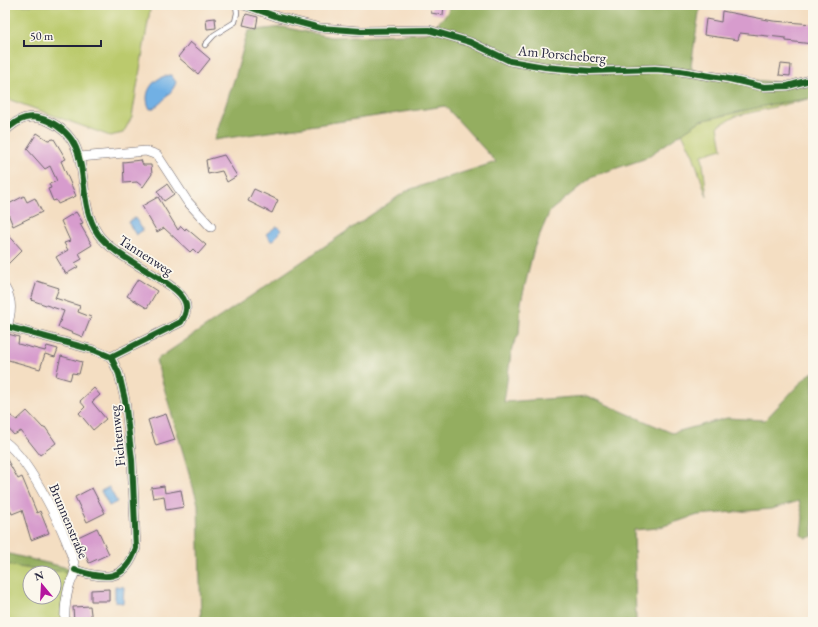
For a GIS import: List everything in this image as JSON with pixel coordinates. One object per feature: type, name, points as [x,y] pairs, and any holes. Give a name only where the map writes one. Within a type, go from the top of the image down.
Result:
[{"type":"street","name":"Am Porscheberg","points":[[244,5],[285,19],[320,28],[361,31],[429,30],[470,42],[510,61],[545,67],[590,71],[656,69],[680,71],[729,79],[764,87],[788,86],[813,79]]},
{"type":"street","name":"Tannenweg","points":[[5,131],[14,123],[26,117],[43,119],[55,124],[70,135],[78,148],[86,206],[98,233],[104,242],[120,255],[176,289],[186,302],[186,309],[181,322],[111,357]]},
{"type":"street","points":[[80,157],[146,151],[153,152],[157,155],[190,206],[210,227]]},
{"type":"street","points":[[5,288],[10,300],[11,308],[6,326],[94,350],[111,357]]},
{"type":"street","name":"Fichtenweg","points":[[75,570],[98,577],[110,576],[124,568],[134,554],[136,548],[132,460],[125,400],[119,374],[111,357]]},
{"type":"street","name":"Brunnenstraße","points":[[5,442],[25,465],[45,497],[64,538],[75,570],[66,600],[65,622]]},
{"type":"lane","points":[[205,45],[214,35],[235,22],[237,13],[236,5]]},
{"type":"green space","points":[[5,5],[145,5],[150,10],[132,117],[123,133],[110,136],[5,98]]},
{"type":"green space","points":[[449,5],[700,6],[691,66],[695,74],[813,86],[813,98],[773,104],[700,121],[644,159],[593,176],[550,211],[534,248],[521,302],[519,334],[512,347],[504,402],[587,396],[672,433],[727,418],[765,420],[806,377],[813,372],[813,536],[807,538],[801,535],[803,517],[799,501],[771,509],[698,515],[657,528],[634,530],[636,622],[201,622],[198,504],[156,360],[408,190],[496,162],[445,106],[214,140],[236,74],[248,31],[283,27],[331,37],[427,33],[448,13]]},
{"type":"green space","points":[[813,98],[736,116],[718,126],[722,149],[702,155],[707,197],[693,155],[682,133],[700,121],[773,104]]},
{"type":"green space","points":[[5,553],[55,565],[22,565],[22,567],[5,563]]},
{"type":"green space","points":[[5,563],[22,567],[22,605],[62,605],[62,571],[69,572],[64,594],[62,622],[5,622]]},
{"type":"green space","points":[[62,567],[68,568],[69,572],[62,571]]},
{"type":"water","points":[[171,75],[176,82],[175,85],[157,106],[150,109],[147,97],[151,86],[159,78]]},
{"type":"water","points":[[135,218],[143,230],[136,235],[128,222]]},
{"type":"water","points":[[277,226],[281,230],[272,242],[266,234]]},
{"type":"water","points":[[109,487],[117,502],[109,506],[101,491]]},
{"type":"water","points":[[115,586],[124,587],[123,603],[115,602]]},
{"type":"building","points":[[432,5],[444,5],[443,15],[431,13]]},
{"type":"building","points":[[722,11],[773,21],[813,24],[813,44],[786,41],[786,38],[740,33],[738,40],[704,35],[706,19],[721,22]]},
{"type":"building","points":[[246,14],[258,17],[256,28],[243,25]]},
{"type":"building","points":[[215,18],[216,28],[207,29],[206,19]]},
{"type":"building","points":[[190,42],[210,59],[198,74],[178,57]]},
{"type":"building","points":[[781,64],[791,65],[790,76],[779,75]]},
{"type":"building","points":[[37,133],[48,140],[54,139],[66,159],[61,161],[76,196],[58,204],[56,200],[53,201],[48,189],[51,188],[49,184],[57,181],[50,166],[45,169],[27,149]]},
{"type":"building","points":[[224,155],[237,176],[227,182],[222,171],[208,174],[206,160]]},
{"type":"building","points":[[141,160],[143,165],[151,165],[152,174],[143,187],[137,182],[124,183],[123,162]]},
{"type":"building","points":[[167,184],[174,194],[164,201],[157,191]]},
{"type":"building","points":[[254,189],[278,200],[272,213],[248,201]]},
{"type":"building","points":[[24,196],[27,202],[35,198],[42,212],[13,226],[5,206]]},
{"type":"building","points":[[158,197],[178,230],[181,226],[185,230],[186,228],[206,245],[198,254],[193,249],[190,252],[164,228],[157,232],[142,206]]},
{"type":"building","points":[[76,212],[83,223],[80,224],[92,245],[79,253],[82,259],[75,263],[78,267],[66,274],[56,257],[68,250],[64,243],[70,241],[61,221]]},
{"type":"building","points":[[5,231],[22,250],[5,267]]},
{"type":"building","points":[[138,279],[157,291],[147,308],[127,296]]},
{"type":"building","points":[[37,281],[59,288],[55,298],[80,306],[78,312],[91,317],[83,337],[58,327],[64,311],[31,300]]},
{"type":"building","points":[[8,334],[19,337],[18,344],[45,351],[47,346],[58,349],[55,357],[45,354],[40,369],[5,359],[5,338]]},
{"type":"building","points":[[61,356],[82,362],[79,374],[72,373],[70,380],[56,376]]},
{"type":"building","points":[[94,388],[100,395],[92,402],[106,419],[93,430],[79,413],[85,407],[80,401]]},
{"type":"building","points":[[27,411],[43,428],[45,427],[56,443],[40,455],[21,431],[14,435],[5,425],[5,412],[17,420]]},
{"type":"building","points":[[166,414],[175,440],[156,446],[148,420]]},
{"type":"building","points":[[5,456],[18,479],[22,477],[37,513],[40,511],[49,533],[31,540],[22,510],[12,514],[5,498]]},
{"type":"building","points":[[164,486],[165,493],[181,490],[184,507],[166,510],[164,496],[153,498],[151,488]]},
{"type":"building","points":[[92,488],[105,513],[87,522],[75,497]]},
{"type":"building","points":[[97,528],[109,554],[89,563],[78,537]]},
{"type":"building","points":[[109,589],[109,601],[91,601],[91,590]]},
{"type":"building","points":[[90,606],[92,622],[74,622],[73,607]]},
{"type":"cycle path","points":[[244,5],[278,17],[320,28],[361,31],[429,30],[470,42],[510,61],[545,67],[590,71],[655,69],[680,71],[729,79],[764,87],[788,86],[813,79]]},
{"type":"cycle path","points":[[5,131],[20,120],[30,117],[36,117],[48,121],[63,131],[73,142],[79,156],[86,203],[90,219],[98,234],[118,253],[160,279],[180,294],[185,302],[186,312],[181,322],[111,357]]},
{"type":"cycle path","points":[[5,326],[94,350],[111,357],[119,374],[125,400],[132,460],[136,548],[126,567],[119,573],[112,576],[95,575],[75,570]]}]
